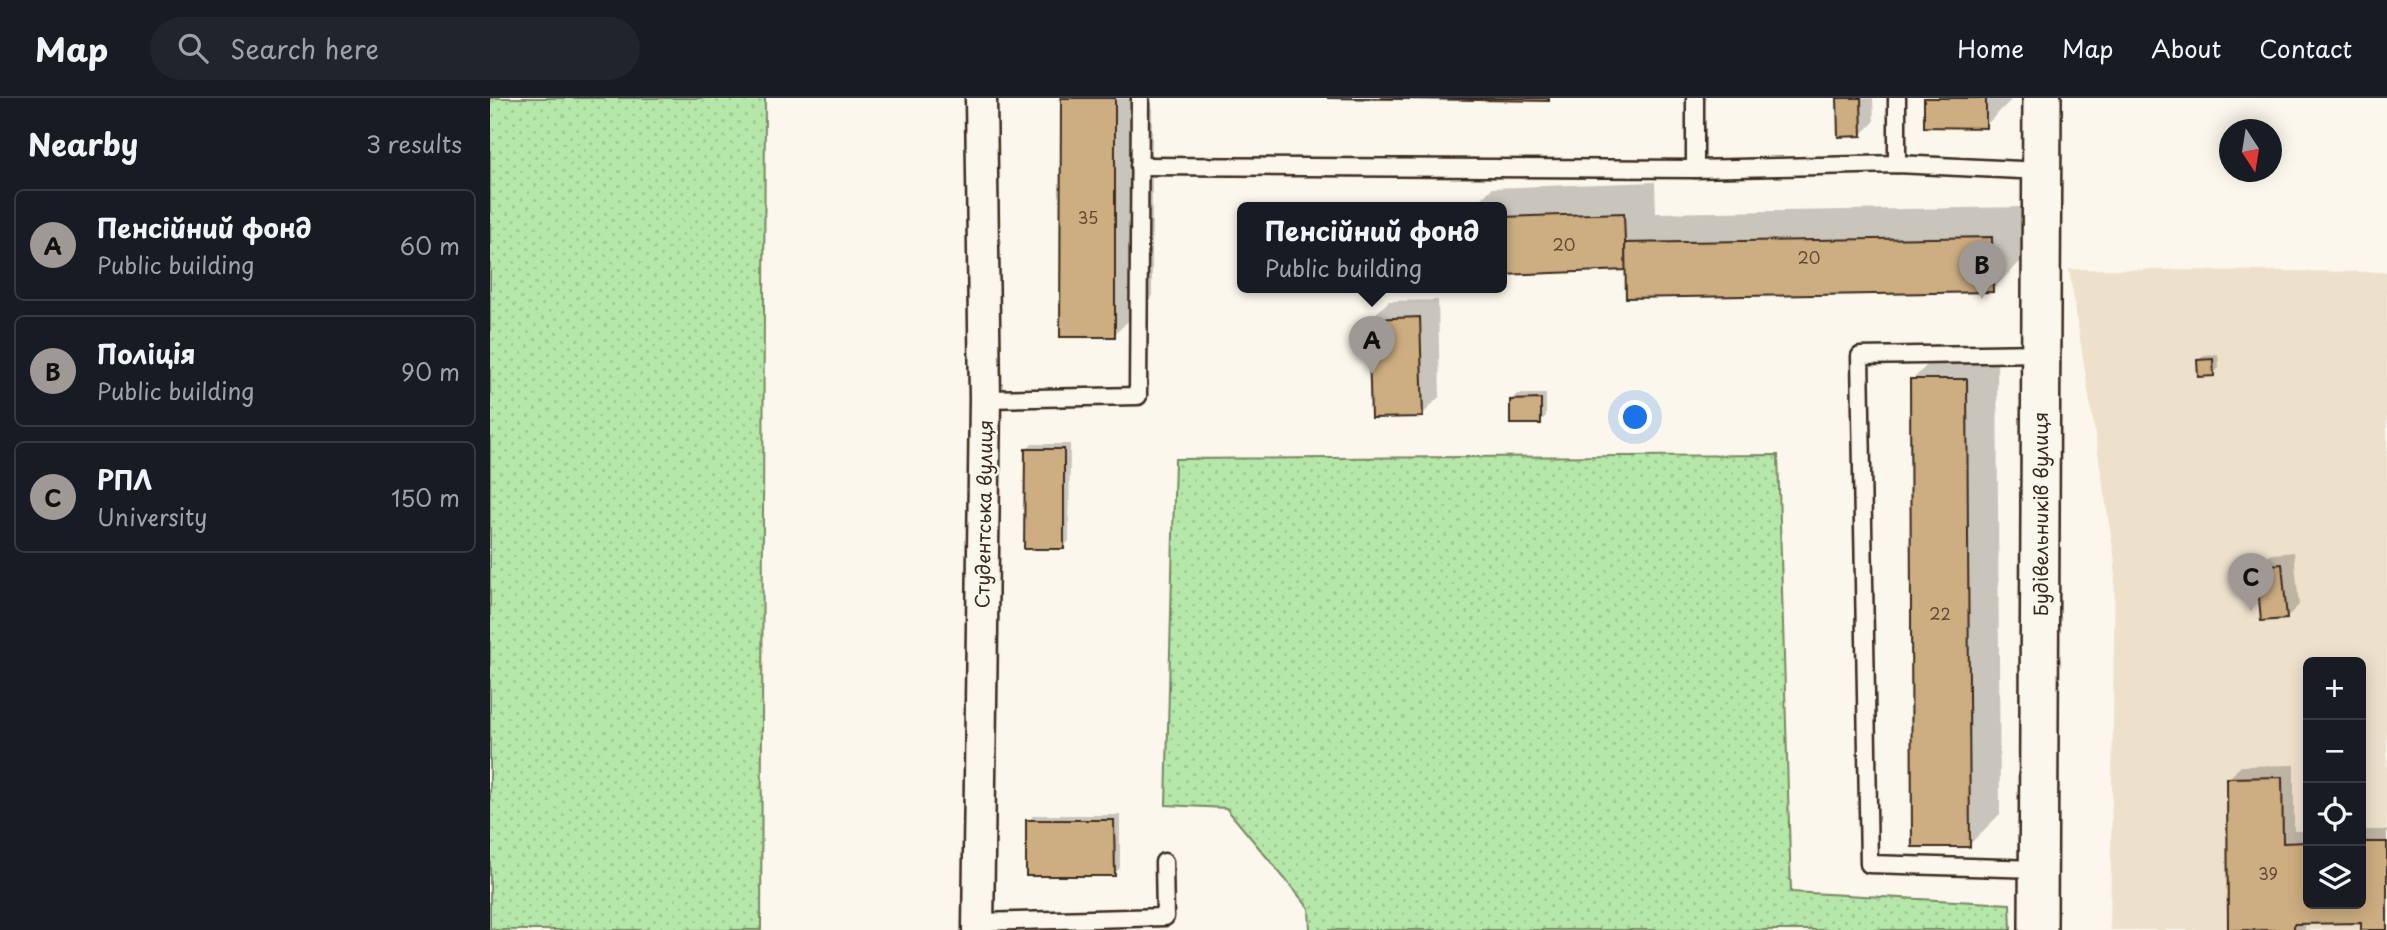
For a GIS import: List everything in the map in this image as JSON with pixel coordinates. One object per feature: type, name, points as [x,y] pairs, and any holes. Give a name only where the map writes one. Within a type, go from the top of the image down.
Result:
[{"type":"street","name":"Студентська вулиця","points":[[979,926],[985,399],[981,98]]},
{"type":"street","name":"Будівельників вулиця","points":[[2038,930],[2042,98]]},
{"type":"lane","points":[[985,399],[1138,396],[1140,98]]},
{"type":"lane","points":[[1695,98],[1695,169]]},
{"type":"lane","points":[[1897,98],[1897,164]]},
{"type":"lane","points":[[1139,166],[1695,169],[1897,164],[2041,171]]},
{"type":"lane","points":[[2038,869],[1869,864],[1860,356],[2041,352]]},
{"type":"lane","points":[[979,926],[1165,917],[1164,862]]},
{"type":"shaded area","points":[[2069,269],[2387,272],[2387,930],[2110,930],[2115,561]]},
{"type":"green space","points":[[490,98],[765,98],[761,930],[490,930]]},
{"type":"green space","points":[[1778,455],[1791,892],[2010,904],[2011,930],[1310,930],[1309,908],[1226,808],[1166,805],[1175,459]]},
{"type":"building","points":[[1061,98],[1115,98],[1115,337],[1060,337]]},
{"type":"building","points":[[1327,98],[1549,98],[1549,101]]},
{"type":"building","points":[[1837,98],[1861,98],[1862,136],[1838,137]]},
{"type":"building","points":[[1924,98],[1986,98],[1986,128],[1924,127]]},
{"type":"building","points":[[1624,213],[1626,270],[1507,275],[1507,217]]},
{"type":"building","points":[[1992,237],[1993,292],[1626,298],[1625,243]]},
{"type":"building","points":[[1420,317],[1423,417],[1371,418],[1368,319]]},
{"type":"building","points":[[2213,359],[2214,376],[2198,377],[2197,360]]},
{"type":"building","points":[[1910,379],[1967,379],[1970,847],[1912,847]]},
{"type":"building","points":[[1541,399],[1541,424],[1510,424],[1510,400]]},
{"type":"building","points":[[1025,449],[1064,449],[1064,549],[1024,549]]},
{"type":"building","points":[[2282,564],[2287,619],[2261,621],[2256,566]]},
{"type":"building","points":[[2282,777],[2283,843],[2303,842],[2303,909],[2366,909],[2366,842],[2387,842],[2387,930],[2361,930],[2361,923],[2294,924],[2294,930],[2228,930],[2227,778]]},
{"type":"building","points":[[1026,820],[1114,820],[1115,876],[1026,876]]},
{"type":"place","name":"Поліція","points":[[1982,299]]},
{"type":"place","name":"Пенсійний фонд","points":[[1372,374]]},
{"type":"place","name":"РПЛ","points":[[2251,611]]}]
